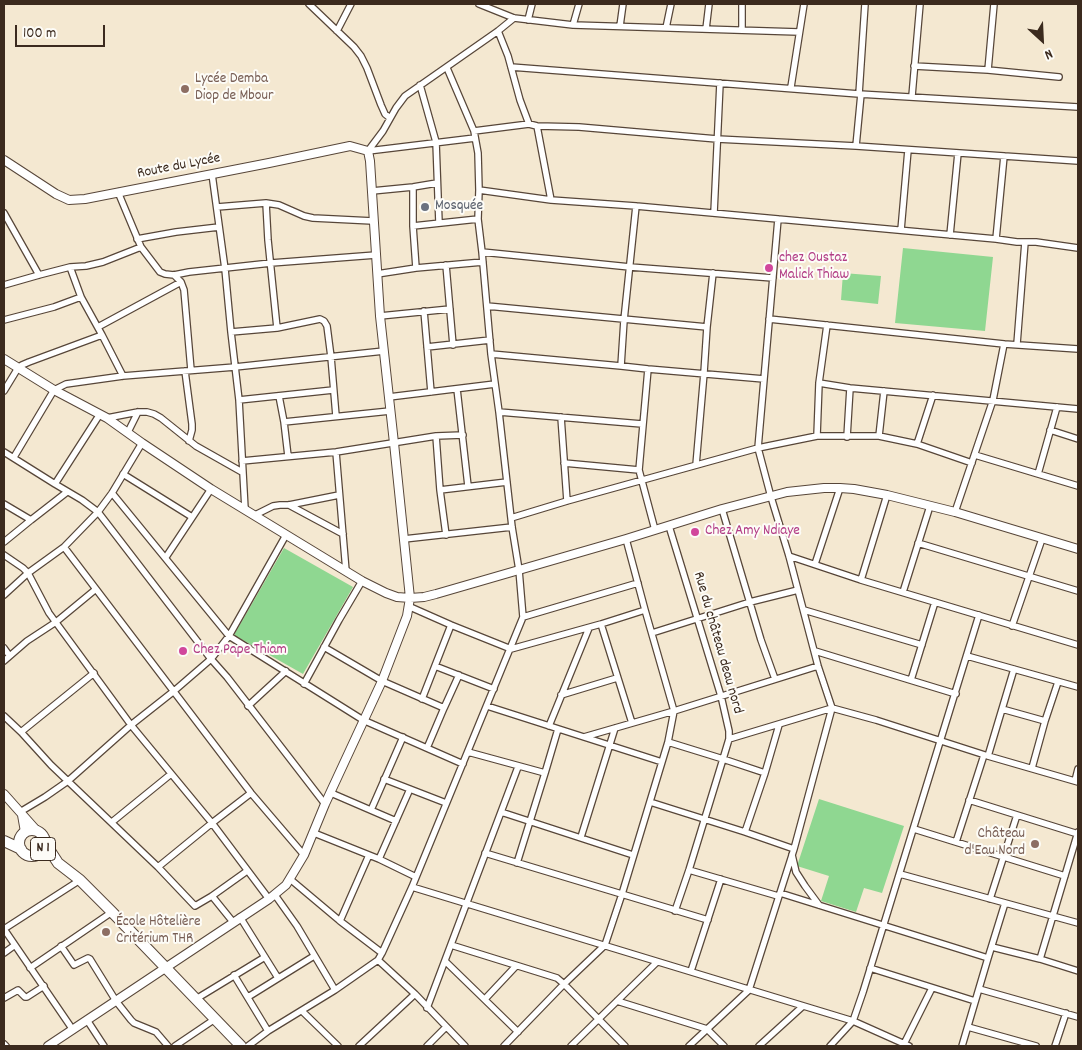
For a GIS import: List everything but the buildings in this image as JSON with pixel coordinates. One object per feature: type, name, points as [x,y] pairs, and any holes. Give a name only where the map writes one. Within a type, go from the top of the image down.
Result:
[{"type":"highway","name":"N 1","points":[[4,841],[22,840],[33,830],[43,836],[58,863],[80,880],[241,1046]]},
{"type":"highway","name":"N 1","points":[[22,840],[26,854],[58,863]]},
{"type":"highway","name":"N 1","points":[[34,856],[42,851],[45,842]]},
{"type":"main road","name":"Route du Lycée","points":[[4,160],[56,194],[69,200],[85,199],[350,146],[368,150]]},
{"type":"main road","points":[[48,1046],[59,1043],[86,1020],[272,897],[290,879],[314,833],[325,804],[382,681],[407,616],[409,602],[404,539],[380,316],[368,150]]},
{"type":"main road","points":[[4,359],[54,390],[103,416],[211,489],[362,581],[386,594],[409,602],[722,509],[787,492],[840,488],[888,495],[955,512],[1078,549]]},
{"type":"main road","points":[[4,794],[37,831]]},
{"type":"main road","points":[[21,813],[22,840]]},
{"type":"street","points":[[310,4],[361,56],[385,114],[390,118]]},
{"type":"street","points":[[337,31],[351,4]]},
{"type":"street","points":[[479,4],[494,7],[514,18],[573,25],[799,32]]},
{"type":"street","points":[[528,20],[532,4]]},
{"type":"street","points":[[573,25],[579,4]]},
{"type":"street","points":[[620,26],[623,4]]},
{"type":"street","points":[[666,28],[672,4]]},
{"type":"street","points":[[706,29],[709,4]]},
{"type":"street","points":[[742,4],[742,30]]},
{"type":"street","points":[[791,88],[804,4]]},
{"type":"street","points":[[856,146],[865,4]]},
{"type":"street","points":[[912,96],[920,4]]},
{"type":"street","points":[[988,70],[994,4]]},
{"type":"street","points":[[368,150],[383,131],[405,96],[447,68],[514,18]]},
{"type":"street","points":[[498,31],[508,56],[529,124]]},
{"type":"street","points":[[914,66],[988,70],[1059,77]]},
{"type":"street","points":[[511,67],[860,94],[1078,107]]},
{"type":"street","points":[[248,1046],[378,960],[412,887],[523,617],[520,570],[512,527],[491,354],[478,219],[478,154],[474,130],[447,68]]},
{"type":"street","points":[[714,213],[720,83]]},
{"type":"street","points":[[420,85],[436,142],[439,223]]},
{"type":"street","points":[[474,130],[529,124],[717,139],[1078,161]]},
{"type":"street","points":[[537,126],[551,200]]},
{"type":"street","points":[[368,150],[475,138]]},
{"type":"street","points":[[901,230],[908,150]]},
{"type":"street","points":[[950,235],[958,153]]},
{"type":"street","points":[[996,239],[1004,156]]},
{"type":"street","points":[[212,174],[225,269],[239,400],[245,509]]},
{"type":"street","points":[[372,190],[437,183]]},
{"type":"street","points":[[413,187],[416,268]]},
{"type":"street","points":[[479,190],[551,200],[1036,242],[1078,248]]},
{"type":"street","points":[[118,192],[141,247],[160,272],[174,276],[181,282],[184,290],[192,424],[189,440]]},
{"type":"street","points":[[217,207],[266,203],[279,205],[313,218],[373,220]]},
{"type":"street","points":[[266,203],[277,328]]},
{"type":"street","points":[[621,366],[636,206]]},
{"type":"street","points":[[4,213],[39,275]]},
{"type":"street","points":[[413,226],[478,219]]},
{"type":"street","points":[[689,1046],[749,990],[793,851],[832,708],[818,666],[758,448],[778,219]]},
{"type":"street","points":[[137,239],[176,232],[219,228]]},
{"type":"street","points":[[1017,344],[1025,242]]},
{"type":"street","points":[[4,285],[70,267],[103,262],[141,247]]},
{"type":"street","points":[[482,252],[630,267],[772,278]]},
{"type":"street","points":[[174,276],[189,272],[271,263],[376,255]]},
{"type":"street","points":[[377,274],[416,268],[483,262]]},
{"type":"street","points":[[446,265],[453,345]]},
{"type":"street","points":[[70,267],[81,297],[123,376]]},
{"type":"street","points":[[696,465],[713,273]]},
{"type":"street","points":[[98,327],[181,282]]},
{"type":"street","points":[[4,320],[48,309],[81,297]]},
{"type":"street","points":[[487,306],[707,327]]},
{"type":"street","points":[[380,316],[450,309]]},
{"type":"street","points":[[424,311],[432,392]]},
{"type":"street","points":[[769,319],[1004,344],[1078,349]]},
{"type":"street","points":[[231,332],[277,328],[322,320],[326,322],[336,416]]},
{"type":"street","points":[[816,436],[819,383],[827,325]]},
{"type":"street","points":[[4,391],[18,368],[29,362],[102,336]]},
{"type":"street","points":[[427,347],[490,340]]},
{"type":"street","points":[[955,512],[993,400],[1004,344]]},
{"type":"street","points":[[14,458],[54,390],[66,384],[123,376],[235,367],[384,351]]},
{"type":"street","points":[[491,354],[764,379]]},
{"type":"street","points":[[648,369],[639,470],[655,530]]},
{"type":"street","points":[[819,383],[850,388],[1078,409]]},
{"type":"street","points":[[388,397],[495,384]]},
{"type":"street","points":[[847,436],[850,388]]},
{"type":"street","points":[[457,389],[468,486]]},
{"type":"street","points":[[239,400],[333,390]]},
{"type":"street","points":[[879,436],[884,390]]},
{"type":"street","points":[[917,444],[933,395]]},
{"type":"street","points":[[279,396],[288,456]]},
{"type":"street","points":[[1038,474],[1057,406]]},
{"type":"street","points":[[284,422],[390,411]]},
{"type":"street","points":[[128,432],[138,412]]},
{"type":"street","points":[[55,484],[103,416],[138,412],[148,412],[162,418],[196,446],[242,472]]},
{"type":"street","points":[[499,412],[642,424]]},
{"type":"street","points":[[561,417],[567,501]]},
{"type":"street","points":[[1050,430],[1078,439]]},
{"type":"street","points":[[242,461],[336,452],[436,436],[463,435]]},
{"type":"street","points":[[436,436],[446,535]]},
{"type":"street","points":[[511,518],[758,448],[816,436],[879,436],[917,444],[972,463]]},
{"type":"street","points":[[4,594],[28,573],[64,548],[98,512],[112,493],[142,443]]},
{"type":"street","points":[[4,452],[82,500],[98,512],[325,804]]},
{"type":"street","points":[[336,452],[346,571]]},
{"type":"street","points":[[975,455],[1078,486]]},
{"type":"street","points":[[564,463],[639,470]]},
{"type":"street","points":[[123,474],[192,517]]},
{"type":"street","points":[[440,490],[507,482]]},
{"type":"street","points":[[815,564],[840,488]]},
{"type":"street","points":[[166,557],[211,489]]},
{"type":"street","points":[[4,542],[67,492]]},
{"type":"street","points":[[112,493],[229,636],[363,720],[463,764]]},
{"type":"street","points":[[255,515],[280,504],[289,505],[339,495]]},
{"type":"street","points":[[861,580],[888,495]]},
{"type":"street","points":[[4,504],[31,520]]},
{"type":"street","points":[[289,505],[343,534]]},
{"type":"street","points":[[903,592],[930,506]]},
{"type":"street","points":[[722,509],[775,679]]},
{"type":"street","name":"Rue du château deau nord","points":[[669,526],[698,619],[729,731],[723,759],[675,911]]},
{"type":"street","points":[[404,539],[512,527]]},
{"type":"street","points":[[21,813],[68,781],[211,659],[229,636],[286,535]]},
{"type":"street","points":[[504,1046],[605,945],[668,742],[674,711],[626,539]]},
{"type":"street","points":[[1012,626],[1042,539]]},
{"type":"street","points":[[918,543],[1078,591]]},
{"type":"street","points":[[64,548],[251,793],[304,854]]},
{"type":"street","points":[[4,555],[28,573],[42,601],[56,622],[132,725],[212,823],[248,871],[297,926],[335,990]]},
{"type":"street","points":[[789,556],[861,580],[1078,645]]},
{"type":"street","points":[[304,684],[362,581]]},
{"type":"street","points":[[523,617],[638,583]]},
{"type":"street","points":[[4,661],[9,655],[56,622],[96,589]]},
{"type":"street","points":[[652,633],[750,602],[798,590]]},
{"type":"street","points":[[409,602],[452,625],[511,648],[589,628],[645,610]]},
{"type":"street","points":[[911,680],[935,602]]},
{"type":"street","points":[[804,610],[922,645]]},
{"type":"street","points":[[834,1045],[853,1021],[968,656],[979,615]]},
{"type":"street","points":[[602,624],[632,722]]},
{"type":"street","points":[[422,698],[452,625]]},
{"type":"street","points":[[549,726],[589,628]]},
{"type":"street","points":[[324,647],[382,681],[444,708]]},
{"type":"street","points":[[4,648],[9,655]]},
{"type":"street","points":[[815,651],[956,694]]},
{"type":"street","points":[[968,656],[1078,688]]},
{"type":"street","points":[[435,666],[494,689]]},
{"type":"street","points":[[584,737],[818,666]]},
{"type":"street","points":[[956,842],[1014,669]]},
{"type":"street","points":[[248,706],[286,671]]},
{"type":"street","points":[[21,732],[94,673]]},
{"type":"street","points":[[428,748],[459,675]]},
{"type":"street","points":[[561,695],[617,678]]},
{"type":"street","points":[[1032,768],[1058,682]]},
{"type":"street","points":[[487,706],[662,762]]},
{"type":"street","points":[[728,739],[832,708],[876,720],[986,756],[1076,781],[1078,769]]},
{"type":"street","points":[[1002,709],[1045,721]]},
{"type":"street","points":[[4,716],[51,765],[158,867],[195,906],[248,871]]},
{"type":"street","points":[[745,832],[765,773],[778,724]]},
{"type":"street","points":[[581,837],[615,728]]},
{"type":"street","points":[[517,863],[558,729]]},
{"type":"street","points":[[371,810],[403,738]]},
{"type":"street","points":[[668,742],[765,773]]},
{"type":"street","points":[[468,752],[545,773]]},
{"type":"street","points":[[427,1008],[518,767]]},
{"type":"street","points":[[112,822],[171,774]]},
{"type":"street","points":[[384,779],[446,803]]},
{"type":"street","points":[[379,860],[410,789]]},
{"type":"street","points":[[158,867],[251,793]]},
{"type":"street","points":[[330,793],[396,821]]},
{"type":"street","points":[[969,800],[1078,833],[1040,959]]},
{"type":"street","points":[[650,802],[745,832],[793,851]]},
{"type":"street","points":[[501,812],[633,855]]},
{"type":"street","points":[[990,899],[1017,815]]},
{"type":"street","points":[[914,829],[1065,876]]},
{"type":"street","points":[[314,833],[369,855],[416,877]]},
{"type":"street","points":[[793,851],[796,872],[820,905]]},
{"type":"street","points":[[485,853],[708,920]]},
{"type":"street","points":[[340,921],[369,855]]},
{"type":"street","points":[[689,870],[820,905],[988,958]]},
{"type":"street","points":[[900,874],[1078,923]]},
{"type":"street","points":[[290,879],[382,953]]},
{"type":"street","points":[[691,971],[721,879]]},
{"type":"street","points":[[73,1030],[4,929],[80,880]]},
{"type":"street","points":[[412,887],[853,1021],[906,1045],[932,988]]},
{"type":"street","points":[[212,896],[233,922]]},
{"type":"street","points":[[962,1046],[1006,903]]},
{"type":"street","points":[[30,968],[112,912]]},
{"type":"street","points":[[240,917],[278,978]]},
{"type":"street","points":[[4,953],[15,945]]},
{"type":"street","points":[[451,945],[557,978],[625,1046]]},
{"type":"street","points":[[61,946],[74,965],[88,958],[90,959],[116,1001],[134,1023],[156,1032],[168,1046]]},
{"type":"street","points":[[992,947],[1078,971]]},
{"type":"street","points":[[248,997],[314,956]]},
{"type":"street","points":[[196,999],[265,957]]},
{"type":"street","points":[[378,960],[415,994],[466,1046]]},
{"type":"street","points":[[445,961],[518,1032]]},
{"type":"street","points":[[571,1046],[657,962]]},
{"type":"street","points":[[485,999],[516,966]]},
{"type":"street","points":[[870,968],[975,1001]]},
{"type":"street","points":[[234,975],[268,1031]]},
{"type":"street","points":[[4,998],[18,990],[27,997],[44,986]]},
{"type":"street","points":[[979,988],[1078,1017]]},
{"type":"street","points":[[359,1046],[415,994]]},
{"type":"street","points":[[617,1001],[707,1029],[724,1046]]},
{"type":"street","points":[[759,1046],[803,1006]]},
{"type":"street","points":[[302,1011],[338,1046]]},
{"type":"street","points":[[1055,1046],[1066,1013]]},
{"type":"street","points":[[175,1046],[215,1019]]},
{"type":"street","points":[[86,1020],[104,1046]]},
{"type":"street","points":[[427,1046],[446,1027]]},
{"type":"street","points":[[968,1027],[1036,1046]]},
{"type":"green space","points":[[903,248],[993,257],[985,331],[895,323]]},
{"type":"green space","points":[[843,273],[881,276],[878,304],[841,300]]},
{"type":"green space","points":[[284,548],[353,587],[303,674],[234,635]]},
{"type":"green space","points":[[819,799],[904,826],[882,893],[864,888],[856,912],[821,901],[829,876],[797,866]]},
{"type":"place","name":"Lycée Demba Diop de Mbour","points":[[185,89]]},
{"type":"place","name":"Mosquée","points":[[425,207]]},
{"type":"place","name":"chez Oustaz Malick Thiaw","points":[[769,268]]},
{"type":"place","name":"Chez Amy Ndiaye","points":[[695,532]]},
{"type":"place","name":"Chez Pape Thiam","points":[[183,651]]},
{"type":"place","name":"Château d'Eau Nord","points":[[1035,844]]},
{"type":"place","name":"École Hôtelière Critérium THR","points":[[106,932]]}]
